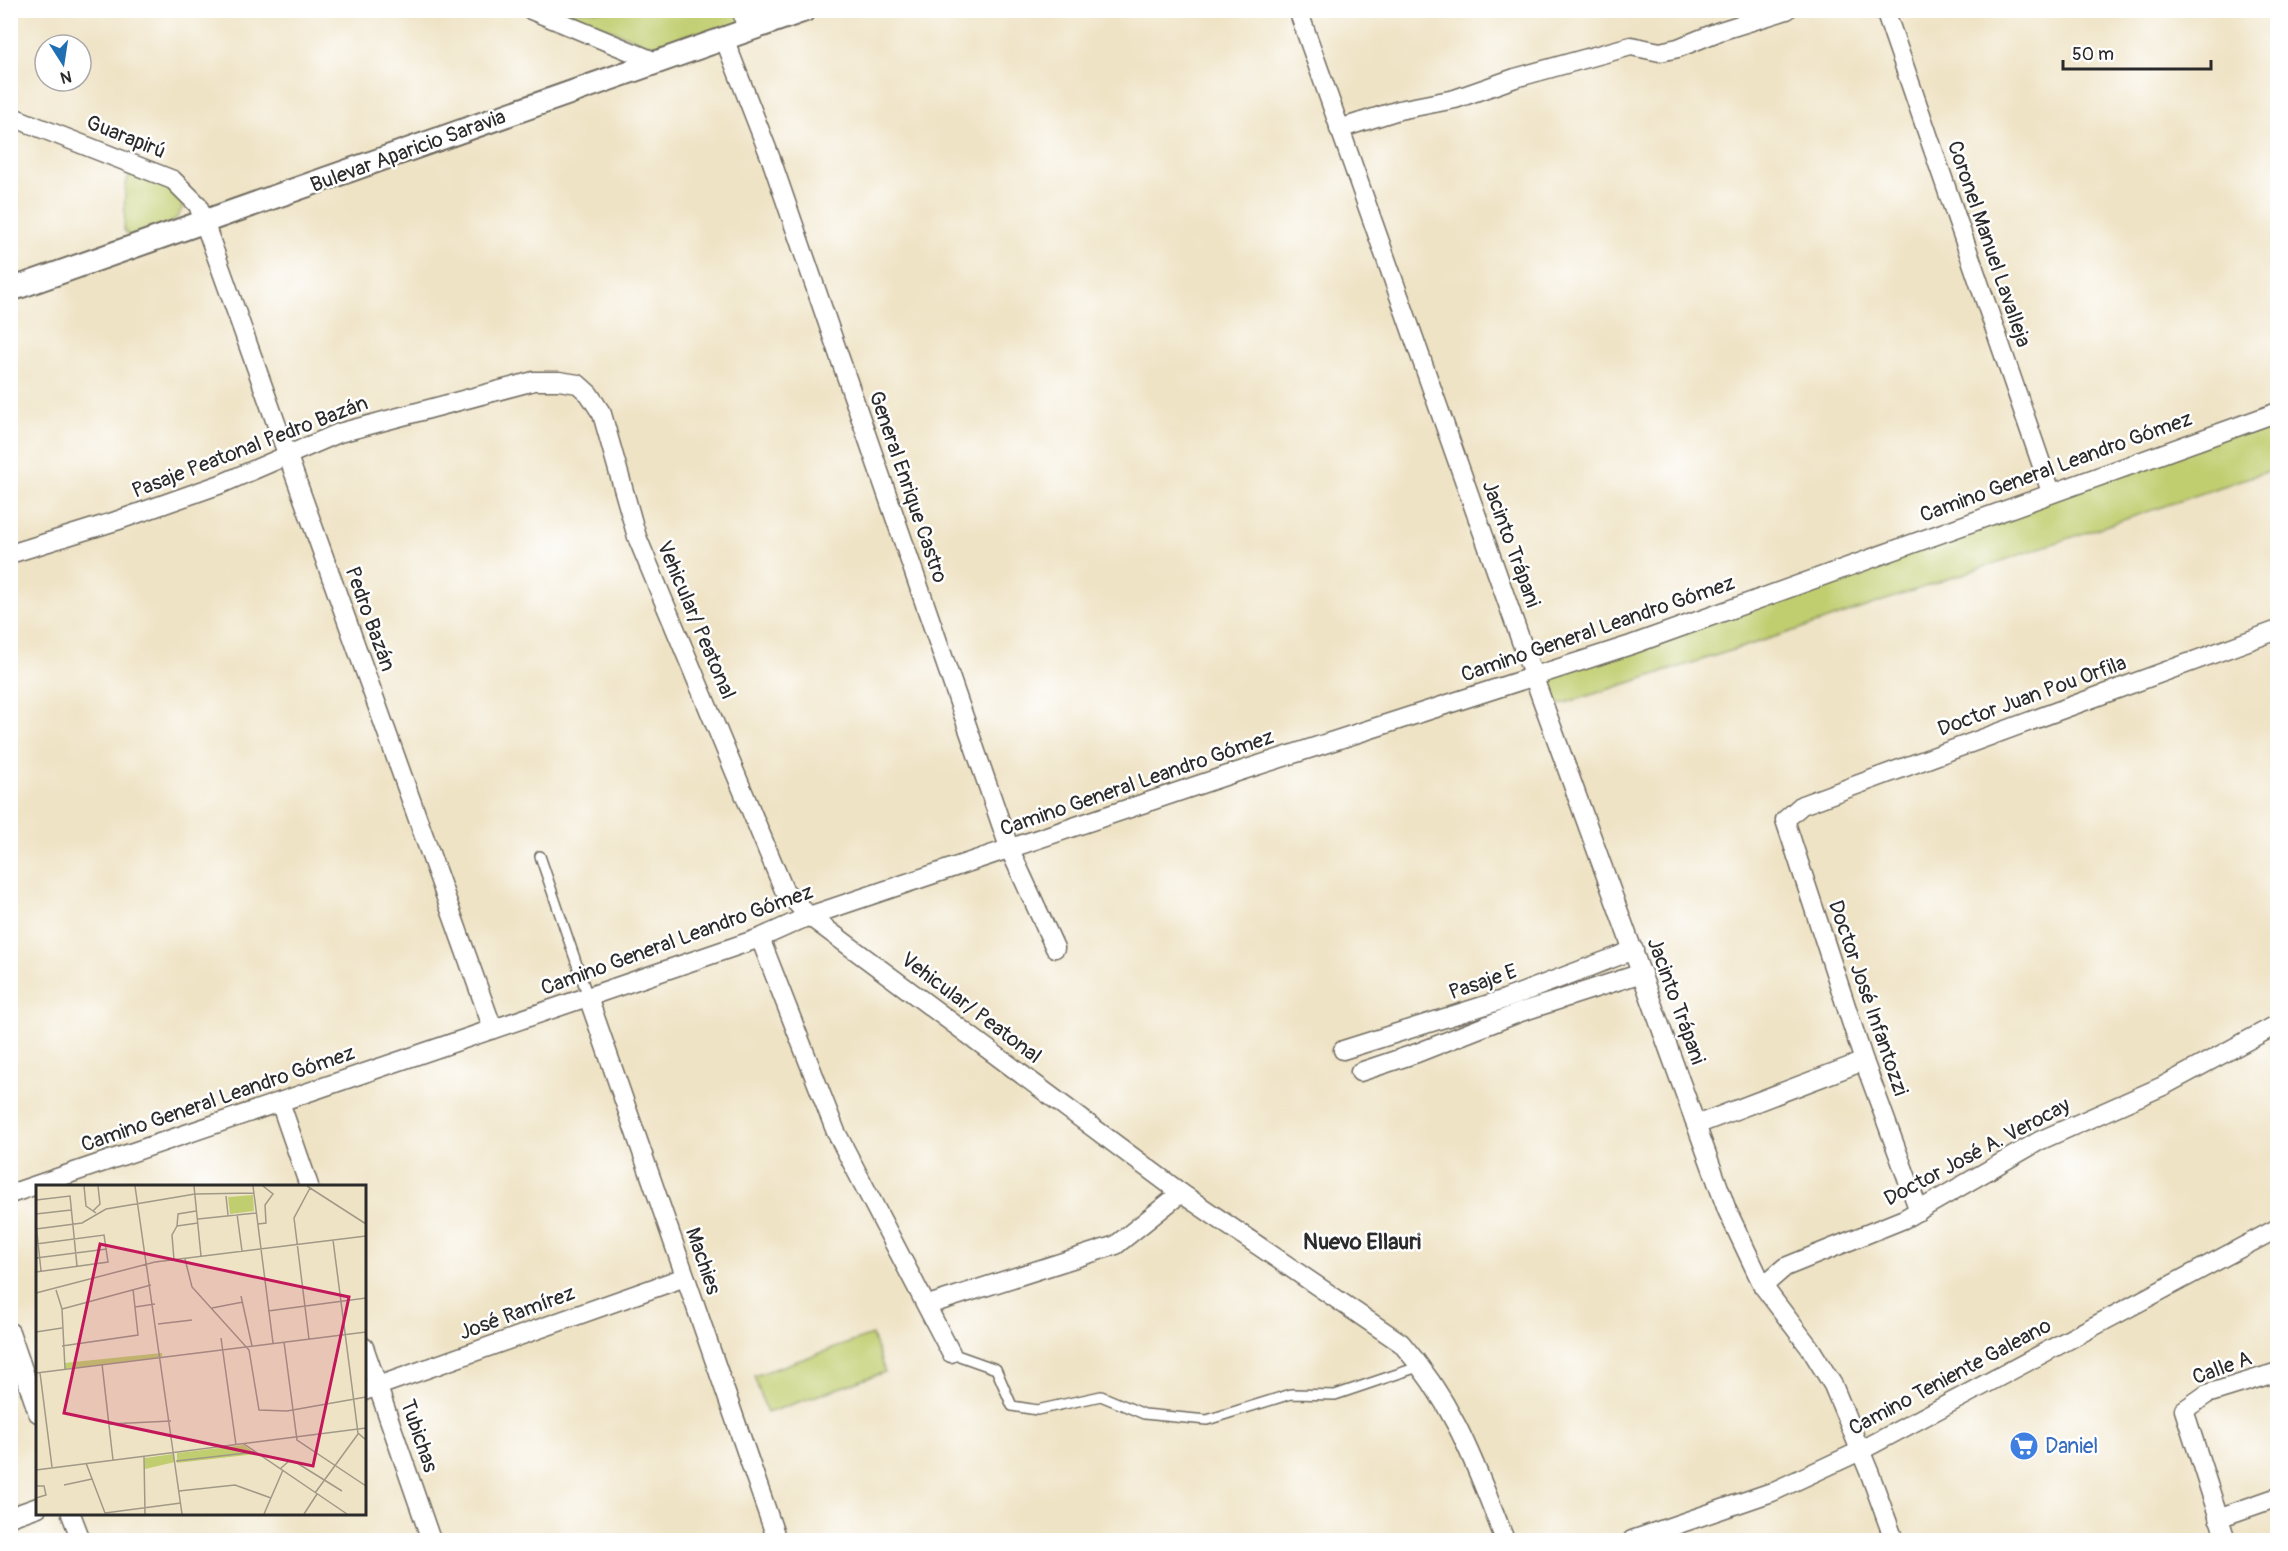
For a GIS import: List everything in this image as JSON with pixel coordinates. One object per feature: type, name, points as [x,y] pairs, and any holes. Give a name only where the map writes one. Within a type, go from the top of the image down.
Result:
[{"type":"street","name":"Bulevar Aparicio Saravia","points":[[10,290],[207,223],[724,38],[744,21],[805,10]]},
{"type":"street","name":"Jacinto Trápani","points":[[1298,10],[1533,675],[1635,950],[1727,1210],[1763,1286],[1810,1348],[1833,1385],[1894,1540]]},
{"type":"street","points":[[1340,129],[1399,110],[1455,99],[1515,78],[1631,46],[1660,52],[1678,48],[1720,31],[1787,10]]},
{"type":"street","name":"Coronel Manuel Lavalleja","points":[[1885,10],[2051,492]]},
{"type":"street","points":[[538,11],[656,62]]},
{"type":"street","name":"General Enrique Castro","points":[[724,38],[775,170],[1010,850],[1055,948]]},
{"type":"street","name":"Guarapirú","points":[[10,116],[173,180],[198,205],[207,223]]},
{"type":"street","name":"Pedro Bazán","points":[[207,223],[493,1029]]},
{"type":"street","name":"Pasaje Peatonal Pedro Bazán","points":[[10,554],[137,514],[289,457],[339,433],[534,381],[578,384]]},
{"type":"street","name":"Vehicular/ Peatonal","points":[[578,384],[589,394],[602,414],[637,537],[783,890],[809,916],[1181,1193],[1401,1343],[1421,1366],[1461,1429],[1506,1540]]},
{"type":"street","name":"Camino General Leandro Gómez","points":[[36,1185],[760,938],[809,916],[1225,776],[1631,645],[2277,412]]},
{"type":"street","name":"Doctor Juan Pou Orfila","points":[[1802,805],[2277,630]]},
{"type":"street","name":"Doctor José Infantozzi","points":[[1802,805],[1785,820],[1864,1061],[1919,1211]]},
{"type":"street","points":[[760,938],[836,1132],[910,1279],[928,1305],[951,1353]]},
{"type":"street","name":"Pasaje E","points":[[1343,1050],[1505,999],[1635,950]]},
{"type":"street","name":"Pasaje E","points":[[1360,1072],[1418,1053],[1521,1012],[1642,973]]},
{"type":"street","name":"Machies","points":[[588,997],[777,1540]]},
{"type":"street","points":[[1505,999],[1521,1012]]},
{"type":"street","name":"Doctor José A. Verocay","points":[[1763,1286],[1785,1267],[1919,1211],[2040,1141],[2163,1086],[2277,1024]]},
{"type":"street","points":[[1416,1028],[1418,1053]]},
{"type":"street","points":[[1696,1125],[1864,1061]]},
{"type":"street","points":[[280,1102],[309,1185]]},
{"type":"street","name":"Camino General Leandro Gómez","points":[[10,1194],[36,1185]]},
{"type":"street","points":[[928,1305],[1116,1245],[1181,1193]]},
{"type":"street","name":"Camino Teniente Galeano","points":[[1632,1540],[1772,1491],[1860,1451],[2277,1228]]},
{"type":"street","name":"José Ramírez","points":[[371,1389],[685,1277]]},
{"type":"street","points":[[10,1332],[36,1407]]},
{"type":"street","name":"Tubichas","points":[[366,1359],[371,1389],[432,1540]]},
{"type":"street","name":"Calle A","points":[[2218,1518],[2184,1410],[2207,1394],[2277,1372]]},
{"type":"street","points":[[2226,1540],[2218,1518],[2277,1497]]},
{"type":"street","points":[[10,1517],[36,1508]]},
{"type":"street","points":[[71,1515],[81,1540]]},
{"type":"lane","points":[[540,856],[588,997]]},
{"type":"lane","points":[[951,1353],[996,1369],[1012,1406],[1037,1410],[1101,1396],[1144,1414],[1207,1420],[1291,1394],[1335,1395],[1421,1366]]},
{"type":"green space","points":[[562,11],[779,11],[672,47],[652,46]]},
{"type":"green space","points":[[136,174],[174,189],[183,204],[176,219],[170,223],[129,236],[124,230],[126,187],[129,176]]},
{"type":"green space","points":[[2277,412],[2277,468],[1803,628],[1546,709],[1533,675]]},
{"type":"green space","points":[[872,1335],[885,1372],[767,1413],[754,1376]]},
{"type":"place","name":"Daniel","points":[[2024,1446]]},
{"type":"district","name":"Nuevo Ellauri","points":[[1362,1242]]}]
